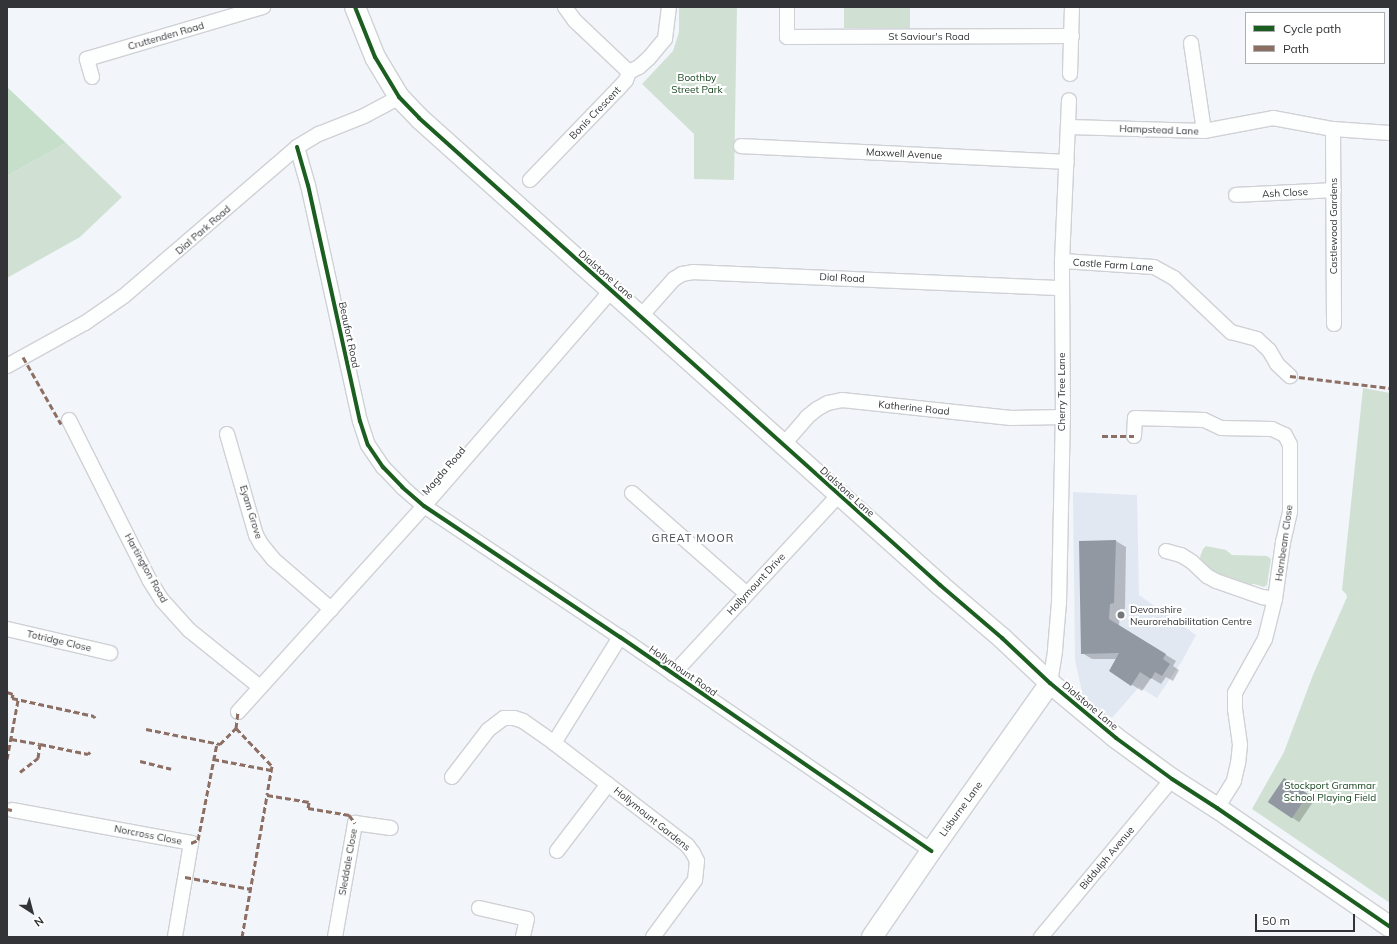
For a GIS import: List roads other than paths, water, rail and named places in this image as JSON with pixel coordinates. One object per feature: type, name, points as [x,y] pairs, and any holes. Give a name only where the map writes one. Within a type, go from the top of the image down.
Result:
[{"type":"street","name":"Cruttenden Road","points":[[92,77],[87,59],[263,7]]},
{"type":"street","name":"Dialstone Lane","points":[[355,7],[375,58],[399,97],[419,118],[1050,683],[1116,738],[1172,779],[1217,808],[1390,927]]},
{"type":"street","points":[[565,7],[575,21],[629,72],[639,67],[649,58],[665,39],[669,7]]},
{"type":"street","name":"St Saviour's Road","points":[[787,7],[787,37],[1072,36]]},
{"type":"street","points":[[1070,74],[1072,7]]},
{"type":"street","points":[[1191,43],[1204,131]]},
{"type":"street","name":"Bonis Crescent","points":[[530,180],[618,89],[626,80],[629,72]]},
{"type":"street","name":"Dial Park Road","points":[[7,366],[85,323],[124,296],[297,147],[319,134],[364,116],[399,97]]},
{"type":"street","name":"Cherry Tree Lane","points":[[1050,683],[1056,650],[1059,602],[1063,417],[1062,262],[1069,100]]},
{"type":"street","name":"Hampstead Lane","points":[[1069,127],[1204,131],[1273,118],[1333,129],[1390,133]]},
{"type":"street","name":"Castlewood Gardens","points":[[1333,129],[1334,324]]},
{"type":"street","name":"Maxwell Avenue","points":[[741,146],[1067,162]]},
{"type":"street","name":"Beaufort Road","points":[[297,147],[308,185],[360,421],[368,445],[383,467],[402,487],[424,506]]},
{"type":"street","name":"Ash Close","points":[[1236,196],[1334,190]]},
{"type":"street","name":"Castle Farm Lane","points":[[1062,262],[1154,267],[1174,278],[1230,332],[1257,339],[1269,350],[1277,364],[1290,376]]},
{"type":"street","name":"Dial Road","points":[[641,316],[674,279],[682,274],[693,272],[1062,288]]},
{"type":"street","name":"Magda Road","points":[[238,712],[424,506],[611,291]]},
{"type":"street","name":"Katherine Road","points":[[783,445],[807,417],[817,409],[828,403],[842,400],[1011,418],[1063,417]]},
{"type":"street","name":"Hornbeam Close","points":[[1134,436],[1135,418],[1204,420],[1221,428],[1272,429],[1285,435],[1290,445],[1290,512],[1283,542],[1275,599],[1264,639],[1235,693],[1235,709],[1240,745],[1238,763],[1234,782],[1217,808]]},
{"type":"street","name":"Hartington Road","points":[[69,419],[150,580],[162,600],[174,616],[189,630],[260,687]]},
{"type":"street","name":"Eyam Grove","points":[[227,434],[256,535],[260,544],[273,559],[331,609]]},
{"type":"street","points":[[632,493],[747,594]]},
{"type":"street","name":"Hollymount Drive","points":[[673,674],[839,495]]},
{"type":"street","name":"Hollymount Road","points":[[424,506],[620,637],[931,851]]},
{"type":"street","points":[[1166,551],[1181,555],[1192,562],[1206,576],[1216,581],[1262,597],[1275,599]]},
{"type":"street","name":"Totridge Close","points":[[7,629],[110,653]]},
{"type":"street","points":[[554,744],[620,637]]},
{"type":"street","name":"Lisburne Lane","points":[[872,937],[1050,683]]},
{"type":"street","name":"Hollymount Gardens","points":[[452,776],[488,730],[504,718],[523,721],[687,845],[697,861],[695,880],[653,937]]},
{"type":"street","name":"Biddulph Avenue","points":[[1041,937],[1172,779]]},
{"type":"street","name":"Hollymount Gardens","points":[[556,851],[608,784]]},
{"type":"street","name":"Norcross Close","points":[[12,810],[191,843],[175,937]]},
{"type":"street","name":"Sleddale Close","points":[[335,937],[355,823],[391,828]]},
{"type":"street","points":[[479,908],[527,919],[523,937]]},
{"type":"place","name":"Devonshire Neurorehabilitation Centre","points":[[1121,615]]},
{"type":"district","name":"GREAT MOOR","points":[[693,538]]},
{"type":"park label","name":"Boothby Street Park","points":[[697,82]]},
{"type":"park label","name":"Stockport Grammar School Playing Field","points":[[1330,790]]}]
